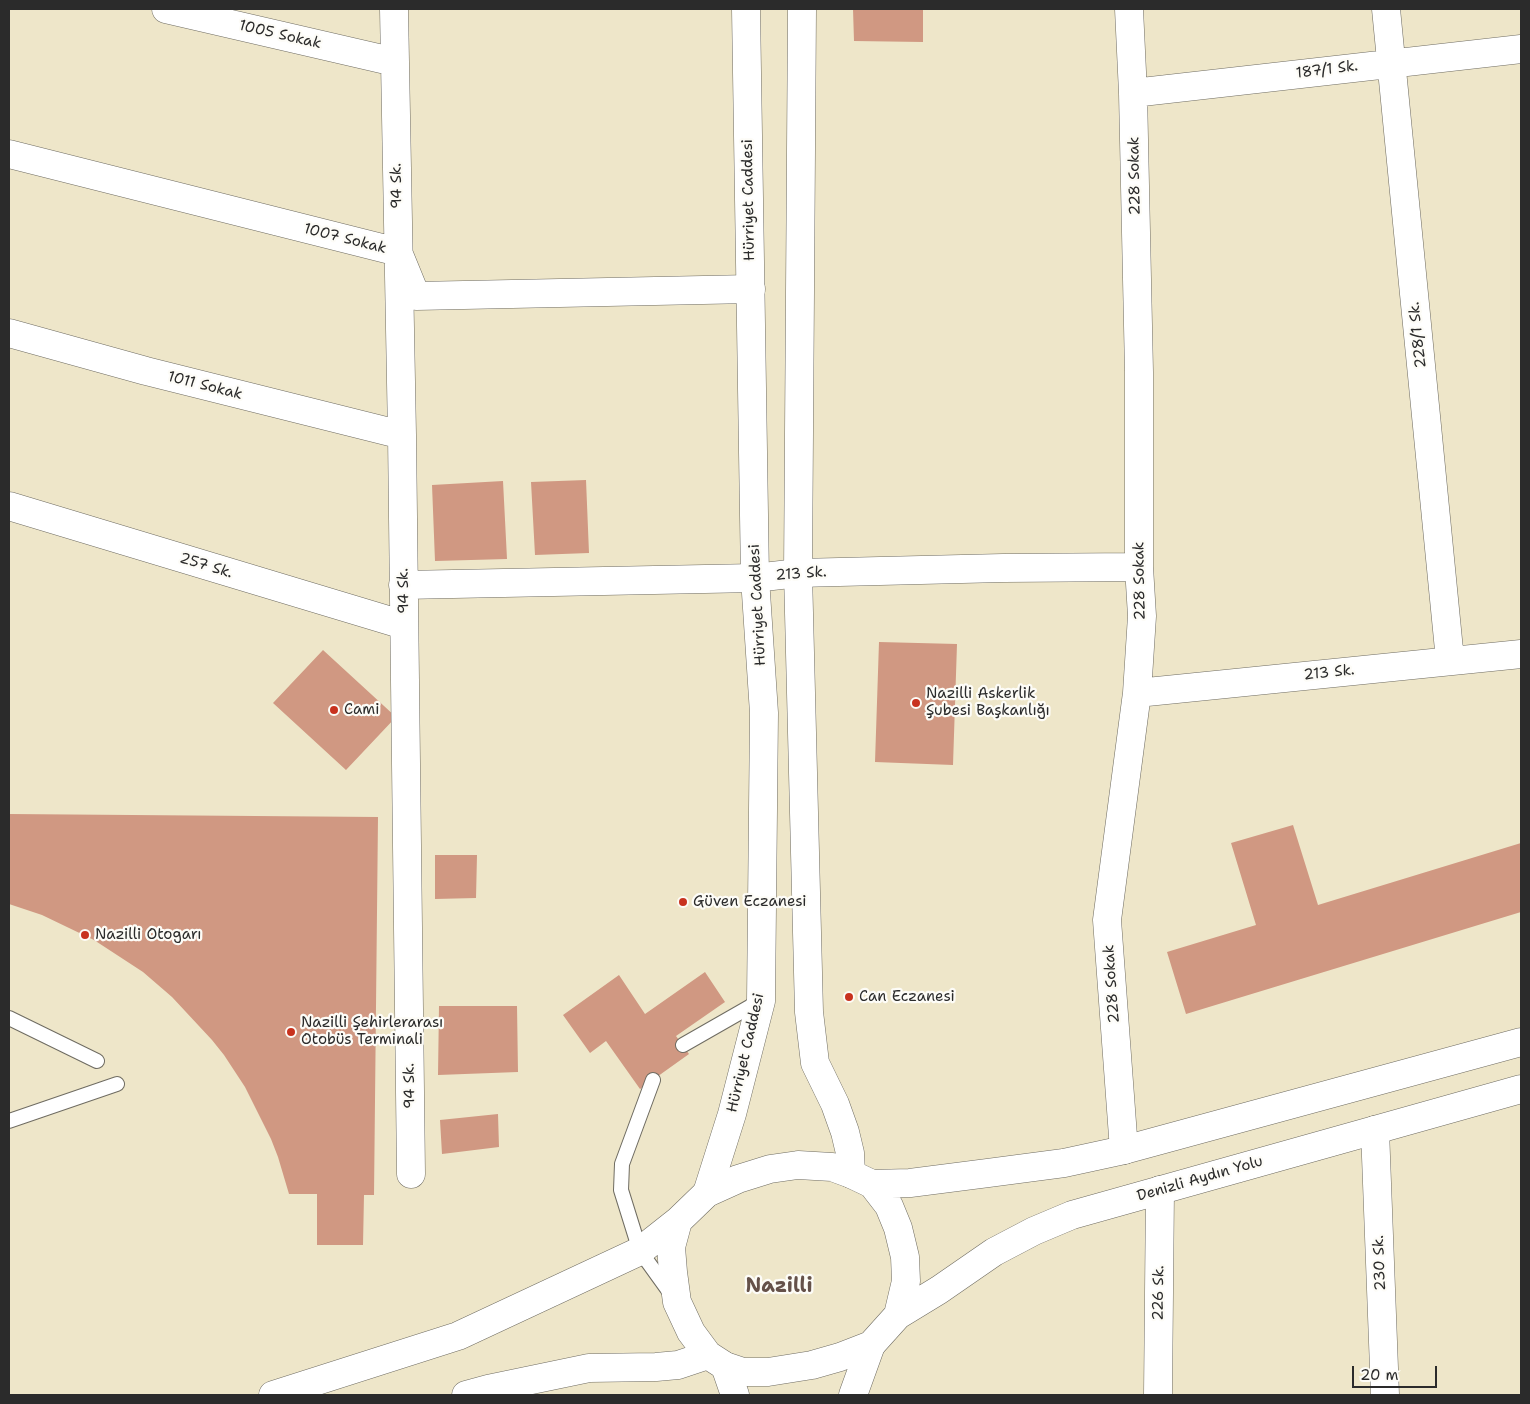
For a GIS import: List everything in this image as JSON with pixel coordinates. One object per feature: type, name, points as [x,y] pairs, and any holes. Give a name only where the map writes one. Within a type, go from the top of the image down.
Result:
[{"type":"main road","name":"1005 Sokak","points":[[166,9],[395,62]]},
{"type":"main road","name":"94 Sk.","points":[[394,9],[402,436],[411,1174]]},
{"type":"main road","name":"Hürriyet Caddesi","points":[[706,1193],[732,1114],[761,1001],[764,714],[755,578],[746,9]]},
{"type":"main road","points":[[802,9],[798,573],[810,1012],[815,1063],[835,1104],[850,1153],[861,1179],[889,1206],[898,1228],[905,1257],[906,1281],[898,1314],[871,1345],[853,1395]]},
{"type":"main road","name":"228 Sokak","points":[[1124,1150],[1108,920],[1137,693],[1142,616],[1139,567],[1139,372],[1133,93],[1129,9]]},
{"type":"main road","name":"228/1 Sk.","points":[[1386,9],[1450,660]]},
{"type":"main road","name":"187/1 Sk.","points":[[1133,93],[1521,49]]},
{"type":"main road","name":"1007 Sokak","points":[[9,154],[398,252],[416,296],[751,290]]},
{"type":"main road","name":"1011 Sokak","points":[[9,333],[155,373],[402,436]]},
{"type":"main road","name":"257 Sk.","points":[[9,506],[404,625]]},
{"type":"main road","name":"213 Sk.","points":[[404,585],[755,578],[798,573],[1139,567]]},
{"type":"main road","name":"213 Sk.","points":[[1137,693],[1521,654]]},
{"type":"main road","points":[[273,1395],[458,1336],[640,1251],[678,1221],[706,1193],[738,1179],[770,1169],[798,1165],[832,1167],[861,1179],[910,1183],[1064,1163],[1124,1150],[1521,1042]]},
{"type":"main road","name":"Denizli Aydın Yolu","points":[[898,1314],[939,1290],[994,1252],[1034,1231],[1072,1215],[1521,1089]]},
{"type":"main road","name":"230 Sk.","points":[[1375,1130],[1385,1395]]},
{"type":"main road","name":"226 Sk.","points":[[1158,1395],[1160,1190]]},
{"type":"main road","points":[[678,1221],[671,1246],[672,1272],[677,1302],[691,1332],[716,1361],[734,1395]]},
{"type":"main road","points":[[466,1395],[589,1368],[656,1367],[716,1361],[743,1372],[776,1370],[812,1365],[871,1345]]},
{"type":"lane","points":[[683,1045],[761,1001]]},
{"type":"lane","points":[[9,1018],[96,1061]]},
{"type":"lane","points":[[653,1080],[622,1164],[620,1190],[640,1251],[677,1302]]},
{"type":"lane","points":[[9,1121],[118,1084]]},
{"type":"building","points":[[853,9],[923,9],[923,42],[854,41]]},
{"type":"building","points":[[586,480],[589,553],[535,555],[531,482]]},
{"type":"building","points":[[503,481],[507,559],[435,561],[432,485]]},
{"type":"building","name":"Nazilli Askerlik Şubesi Başkanlığı","points":[[879,642],[957,644],[953,765],[875,762]]},
{"type":"building","name":"Cami","points":[[323,650],[396,717],[346,770],[273,703]]},
{"type":"building","name":"Nazilli Şehirlerarası Otobüs Terminali","points":[[9,814],[378,817],[374,1195],[364,1195],[363,1245],[317,1245],[317,1194],[289,1194],[271,1139],[245,1087],[212,1040],[172,997],[143,972],[94,940],[42,915],[9,904]]},
{"type":"building","points":[[1293,825],[1318,905],[1521,843],[1521,912],[1186,1014],[1167,952],[1256,925],[1231,843]]},
{"type":"building","points":[[435,855],[477,855],[476,898],[435,899]]},
{"type":"building","points":[[705,972],[725,1002],[676,1036],[689,1054],[640,1089],[606,1041],[590,1053],[563,1015],[619,975],[645,1014]]},
{"type":"building","points":[[439,1006],[517,1006],[518,1072],[438,1075]]},
{"type":"building","points":[[498,1114],[499,1147],[442,1154],[440,1120]]},
{"type":"place","name":"Nazilli Askerlik Şubesi Başkanlığı","points":[[916,703]]},
{"type":"place","name":"Cami","points":[[334,710]]},
{"type":"place","name":"Güven Eczanesi","points":[[683,902]]},
{"type":"place","name":"Nazilli Otogarı","points":[[85,935]]},
{"type":"place","name":"Can Eczanesi","points":[[849,997]]},
{"type":"place","name":"Nazilli Şehirlerarası Otobüs Terminali","points":[[291,1032]]},
{"type":"district","name":"Nazilli","points":[[779,1287]]}]
